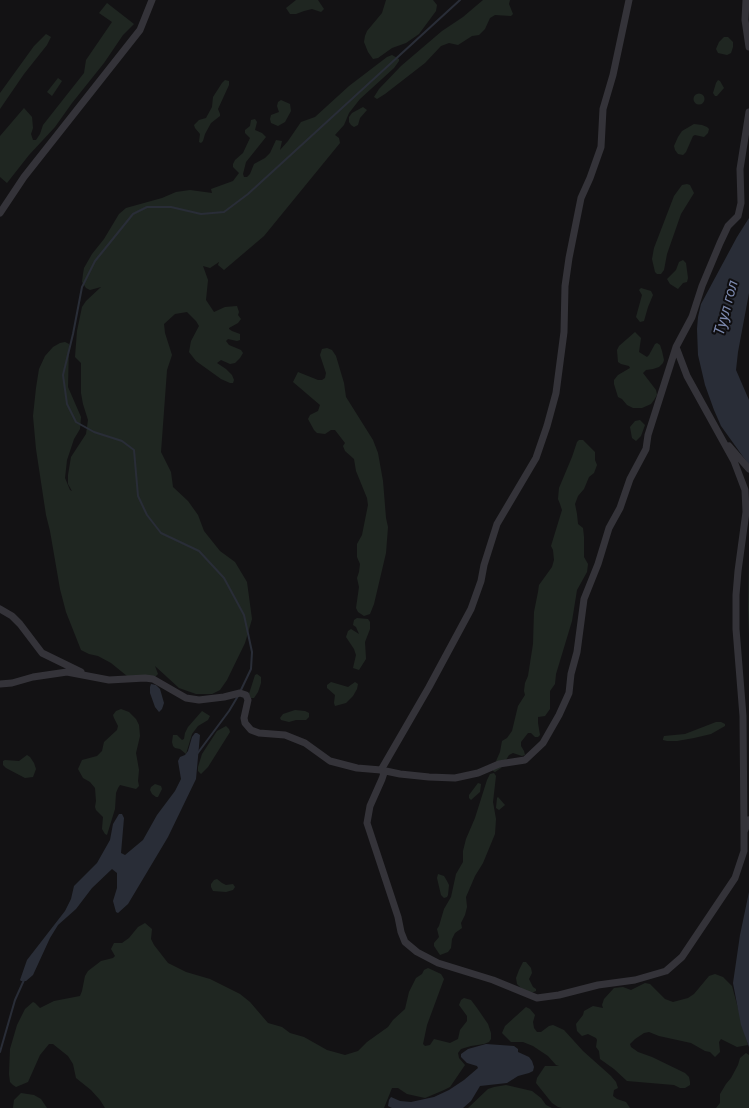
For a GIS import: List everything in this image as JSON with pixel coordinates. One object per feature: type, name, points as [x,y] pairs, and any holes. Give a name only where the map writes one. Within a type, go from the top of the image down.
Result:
[{"type":"street","points":[[0,213],[24,177],[140,30],[152,0]]},
{"type":"street","points":[[381,770],[429,687],[471,609],[481,581],[484,565],[497,524],[536,458],[547,426],[556,393],[563,339],[565,286],[569,258],[581,198],[601,147],[603,109],[613,75],[629,0]]},
{"type":"street","points":[[746,0],[745,20],[749,47]]},
{"type":"street","points":[[0,684],[66,672],[109,680],[153,679],[186,698],[199,700],[218,698],[240,693],[246,695],[248,700],[244,718],[245,723],[251,730],[259,733],[285,735],[305,743],[330,761],[357,768],[429,777],[455,778],[478,773],[499,764],[526,760],[543,743],[559,715],[569,692],[571,674],[577,652],[584,599],[598,564],[609,528],[620,508],[630,479],[646,449],[648,435],[676,347],[692,317],[702,286],[728,226],[738,216],[741,203],[740,169],[749,112]]},
{"type":"street","points":[[381,770],[384,773],[370,806],[367,823],[398,917],[401,932],[405,942],[417,952],[438,963],[493,980],[537,998],[559,995],[598,985],[635,980],[666,971],[682,957],[735,878],[744,851],[743,716],[736,629],[736,594],[746,505],[745,490],[734,461],[687,376],[676,347]]},
{"type":"street","points":[[721,437],[749,469]]},
{"type":"street","points":[[0,609],[12,616],[20,624],[42,653],[90,677]]},
{"type":"street","points":[[744,832],[749,820]]},
{"type":"shaded area","points":[[296,0],[318,0],[324,9],[321,12],[312,9],[296,14],[290,14],[286,8]]},
{"type":"shaded area","points":[[386,0],[433,0],[437,5],[436,11],[419,34],[406,43],[392,48],[378,58],[373,59],[364,42],[365,36],[367,31],[382,13]]},
{"type":"shaded area","points":[[483,0],[510,0],[509,4],[513,14],[511,16],[495,15],[490,18],[485,29],[479,35],[472,36],[458,45],[449,43],[441,46],[425,63],[385,94],[377,99],[374,97],[379,89],[401,66],[442,31],[463,17]]},
{"type":"shaded area","points":[[107,3],[134,24],[123,35],[104,63],[55,127],[29,155],[7,183],[0,177],[0,136],[24,108],[32,117],[33,128],[31,134],[33,140],[36,140],[43,125],[84,73],[86,60],[112,22],[99,13]]},
{"type":"shaded area","points":[[46,34],[51,37],[47,45],[24,74],[0,109],[0,93],[34,46]]},
{"type":"shaded area","points":[[724,37],[728,37],[733,42],[731,53],[727,55],[718,53],[716,49],[719,42]]},
{"type":"shaded area","points":[[392,55],[399,59],[399,61],[394,68],[360,99],[349,113],[344,125],[335,135],[339,138],[340,143],[264,236],[224,270],[218,265],[219,262],[210,268],[203,266],[208,280],[206,300],[214,312],[225,307],[237,306],[239,312],[238,315],[241,319],[238,323],[229,328],[240,334],[240,340],[237,341],[228,339],[226,341],[229,345],[241,350],[243,353],[235,363],[230,364],[221,360],[217,363],[232,375],[234,380],[233,383],[221,379],[196,361],[189,352],[191,341],[199,326],[187,312],[175,314],[164,324],[165,333],[172,355],[167,370],[161,452],[171,472],[173,487],[188,501],[198,515],[204,531],[220,551],[235,562],[247,582],[252,619],[245,643],[227,680],[220,690],[212,694],[196,694],[179,688],[155,666],[158,674],[155,677],[127,676],[111,663],[98,656],[81,650],[66,612],[60,589],[46,515],[36,449],[33,416],[39,369],[45,356],[53,347],[65,342],[69,344],[68,387],[81,417],[80,429],[74,439],[67,460],[65,478],[70,490],[72,491],[68,484],[71,457],[86,434],[88,420],[81,393],[81,363],[75,357],[77,331],[82,307],[86,301],[101,287],[90,290],[86,288],[82,282],[84,268],[119,214],[126,208],[162,198],[176,192],[190,190],[212,193],[211,189],[233,181],[239,173],[233,167],[233,164],[235,160],[243,153],[250,138],[245,133],[245,130],[250,126],[251,120],[255,119],[257,122],[255,130],[262,133],[266,137],[246,162],[243,174],[244,177],[247,177],[250,174],[254,164],[265,158],[270,153],[276,140],[282,141],[280,150],[301,122],[315,117],[349,86],[387,57]]},
{"type":"shaded area","points":[[58,78],[62,81],[52,96],[47,92]]},
{"type":"shaded area","points":[[225,80],[229,81],[229,85],[218,109],[220,116],[211,123],[201,143],[199,142],[200,134],[194,125],[199,120],[206,118],[212,107],[213,97]]},
{"type":"shaded area","points":[[718,80],[724,88],[717,96],[715,96],[713,93]]},
{"type":"shaded area","points":[[697,94],[701,94],[703,95],[703,103],[697,104],[694,101],[694,97]]},
{"type":"shaded area","points":[[281,100],[290,104],[291,111],[285,122],[278,126],[271,123],[270,119],[271,115],[279,112],[277,106],[278,102]]},
{"type":"shaded area","points":[[363,107],[367,110],[360,118],[358,125],[354,127],[349,122],[349,117],[352,113]]},
{"type":"shaded area","points":[[694,124],[707,127],[709,129],[708,133],[704,137],[693,136],[686,152],[683,155],[678,154],[674,146],[678,137],[682,131]]},
{"type":"shaded area","points":[[682,185],[690,185],[694,193],[681,214],[667,254],[664,270],[661,274],[657,274],[655,272],[652,259],[654,248],[674,196]]},
{"type":"shaded area","points":[[683,260],[686,263],[688,278],[687,282],[683,283],[678,289],[670,284],[667,279],[676,270],[679,262]]},
{"type":"shaded area","points":[[641,288],[651,291],[653,295],[644,321],[640,322],[636,317],[642,295],[639,290]]},
{"type":"shaded area","points":[[635,332],[641,338],[639,352],[647,357],[657,343],[660,345],[664,360],[659,367],[646,370],[643,373],[656,390],[657,395],[651,404],[642,408],[633,408],[627,405],[618,397],[614,384],[614,380],[618,375],[630,368],[629,366],[618,362],[617,350],[619,346]]},
{"type":"shaded area","points":[[327,348],[332,350],[336,356],[344,383],[346,397],[373,440],[378,453],[383,481],[388,527],[386,553],[374,604],[370,614],[364,616],[358,612],[356,608],[359,587],[357,578],[360,564],[357,557],[357,544],[362,535],[368,505],[367,498],[356,471],[354,459],[345,451],[343,446],[345,443],[335,430],[331,430],[325,434],[317,433],[314,430],[308,419],[310,415],[318,411],[320,405],[293,382],[298,372],[318,380],[325,378],[326,373],[320,355],[322,349]]},
{"type":"shaded area","points":[[640,420],[645,425],[641,436],[636,441],[632,438],[630,427],[635,421]]},
{"type":"shaded area","points":[[579,440],[583,440],[595,452],[595,460],[597,465],[594,473],[589,477],[584,489],[578,496],[575,504],[578,524],[583,528],[584,557],[588,564],[587,572],[577,590],[572,621],[556,674],[555,684],[550,691],[550,709],[545,716],[538,717],[540,735],[535,737],[531,733],[528,733],[521,742],[525,755],[522,756],[513,753],[509,755],[501,768],[495,772],[493,771],[493,768],[500,752],[502,741],[507,738],[512,731],[518,706],[525,695],[525,683],[528,676],[533,644],[534,612],[539,585],[552,567],[554,560],[551,546],[562,510],[558,499],[559,488]]},
{"type":"shaded area","points":[[749,560],[749,636],[748,608]]},
{"type":"shaded area","points":[[357,618],[368,619],[370,622],[370,629],[365,642],[366,659],[359,670],[353,668],[356,655],[346,637],[348,631],[351,629],[359,634],[356,627],[353,625],[354,620]]},
{"type":"shaded area","points":[[257,674],[261,677],[261,683],[254,698],[251,698],[249,694],[255,675]]},
{"type":"shaded area","points":[[331,682],[348,687],[355,682],[358,684],[353,696],[346,703],[335,706],[335,695],[327,688],[327,685]]},
{"type":"shaded area","points":[[121,709],[129,712],[136,719],[139,725],[140,736],[136,753],[139,770],[139,786],[136,789],[120,785],[118,788],[116,793],[115,809],[107,835],[102,829],[103,817],[95,807],[95,788],[90,782],[83,778],[78,769],[82,760],[97,756],[102,751],[104,742],[117,730],[118,726],[113,715],[116,711]]},
{"type":"shaded area","points":[[295,710],[309,713],[309,717],[306,720],[289,722],[281,720],[280,718],[283,714]]},
{"type":"shaded area","points":[[202,711],[210,716],[208,720],[198,726],[192,734],[186,754],[173,746],[173,735],[177,735],[182,740],[184,739],[188,727]]},
{"type":"shaded area","points":[[716,722],[721,722],[725,724],[725,726],[711,734],[694,738],[677,741],[663,740],[664,736],[685,734]]},
{"type":"shaded area","points":[[226,726],[230,732],[208,767],[201,774],[198,771],[198,767],[202,754],[217,731]]},
{"type":"shaded area","points":[[27,755],[34,763],[36,769],[33,777],[25,778],[3,765],[3,761],[5,760],[19,761]]},
{"type":"shaded area","points":[[494,773],[496,776],[493,802],[496,819],[495,834],[483,863],[475,876],[466,897],[467,907],[461,923],[462,928],[455,933],[452,939],[451,948],[448,952],[440,955],[434,946],[434,943],[439,937],[437,929],[444,909],[451,897],[456,874],[463,862],[463,851],[466,839],[475,818],[487,780],[490,774]]},
{"type":"shaded area","points":[[478,783],[481,784],[480,792],[471,800],[469,795]]},
{"type":"shaded area","points":[[155,784],[161,786],[162,789],[158,797],[152,794],[150,790]]},
{"type":"shaded area","points":[[498,797],[505,805],[499,810],[496,808]]},
{"type":"shaded area","points":[[438,874],[444,876],[449,885],[448,895],[444,898],[441,895],[437,878]]},
{"type":"shaded area","points":[[217,879],[226,885],[233,884],[235,887],[233,890],[226,892],[213,891],[211,884]]},
{"type":"shaded area","points":[[145,923],[152,929],[151,939],[154,945],[168,963],[186,972],[210,979],[240,994],[250,1002],[268,1023],[282,1027],[290,1033],[304,1037],[327,1050],[345,1055],[358,1051],[367,1042],[388,1027],[405,1009],[409,992],[416,978],[428,968],[441,974],[444,979],[427,1025],[423,1044],[425,1046],[430,1045],[434,1039],[450,1043],[458,1039],[460,1030],[467,1021],[467,1016],[459,1005],[461,1000],[464,998],[471,1000],[488,1024],[491,1039],[489,1042],[484,1044],[461,1049],[458,1053],[459,1058],[465,1065],[450,1087],[425,1098],[407,1094],[398,1088],[392,1088],[384,1108],[105,1108],[91,1090],[76,1078],[73,1064],[68,1056],[53,1044],[49,1044],[40,1055],[28,1082],[16,1087],[13,1085],[10,1082],[9,1074],[10,1049],[17,1025],[25,1009],[33,1002],[40,1008],[54,1001],[80,996],[85,976],[88,971],[101,961],[113,958],[115,956],[111,949],[114,943],[122,943],[129,938],[138,927]]},
{"type":"shaded area","points":[[523,962],[526,962],[531,968],[532,973],[529,979],[536,991],[531,993],[523,990],[517,984],[516,978]]},
{"type":"shaded area","points":[[715,974],[723,977],[732,986],[748,1045],[737,1047],[721,1039],[719,1042],[720,1052],[715,1057],[710,1052],[705,1051],[691,1043],[659,1036],[649,1032],[644,1033],[630,1044],[631,1047],[638,1052],[685,1073],[689,1077],[690,1085],[685,1088],[680,1088],[674,1085],[627,1081],[600,1059],[599,1051],[596,1047],[596,1038],[588,1034],[582,1036],[577,1031],[576,1024],[583,1015],[584,1011],[593,1006],[603,1008],[602,1005],[604,999],[614,988],[623,987],[631,990],[645,983],[650,984],[665,999],[673,1002],[688,998],[694,994],[709,976]]},
{"type":"shaded area","points":[[526,1007],[535,1015],[533,1022],[534,1028],[537,1032],[541,1032],[553,1025],[564,1030],[583,1051],[611,1076],[616,1082],[618,1088],[614,1090],[613,1096],[626,1102],[630,1108],[562,1108],[552,1103],[536,1083],[537,1078],[545,1066],[559,1066],[556,1065],[548,1056],[533,1046],[523,1042],[511,1042],[502,1033],[505,1026]]},
{"type":"shaded area","points":[[746,1053],[749,1055],[749,1108],[716,1108],[720,1103],[720,1094],[731,1078],[740,1058]]},
{"type":"shaded area","points":[[506,1085],[532,1091],[541,1098],[546,1105],[552,1108],[468,1108],[488,1089]]},
{"type":"shaded area","points":[[21,1093],[34,1095],[41,1099],[47,1108],[13,1108],[14,1100]]},
{"type":"water","name":"Туул гол","points":[[749,218],[749,293],[736,370],[749,400],[749,465],[721,426],[714,410],[705,385],[698,355],[697,329],[701,304],[737,237]]},
{"type":"water","points":[[151,684],[156,685],[160,689],[164,703],[159,712],[155,707],[150,693]]},
{"type":"water","points":[[195,733],[200,735],[196,779],[168,837],[128,904],[118,913],[116,912],[113,901],[117,888],[117,873],[112,869],[92,888],[76,909],[58,925],[50,938],[33,975],[26,981],[21,981],[20,980],[27,960],[65,911],[71,899],[74,886],[97,863],[110,840],[113,824],[119,814],[122,814],[124,818],[121,853],[125,855],[143,840],[157,815],[175,791],[181,779],[178,761],[180,757],[185,755],[188,751],[192,737]]},
{"type":"water","points":[[749,892],[749,1047],[741,1025],[733,983],[740,935]]},
{"type":"water","points":[[486,1044],[514,1046],[518,1049],[518,1052],[529,1057],[534,1067],[533,1071],[518,1076],[507,1083],[480,1086],[471,1101],[463,1108],[392,1108],[388,1106],[391,1097],[400,1101],[411,1102],[434,1097],[449,1090],[478,1068],[477,1066],[467,1063],[461,1057],[461,1054],[468,1049]]},
{"type":"waterway","points":[[240,692],[251,669],[252,652],[244,615],[224,578],[199,551],[161,533],[147,515],[138,496],[134,450],[122,441],[94,432],[76,422],[67,404],[63,375],[82,287],[95,261],[133,214],[147,207],[171,207],[201,214],[224,212],[248,194],[460,0]]},
{"type":"waterway","points":[[197,754],[229,711],[238,696]]},
{"type":"waterway","points":[[0,1052],[15,1000],[24,980]]}]
